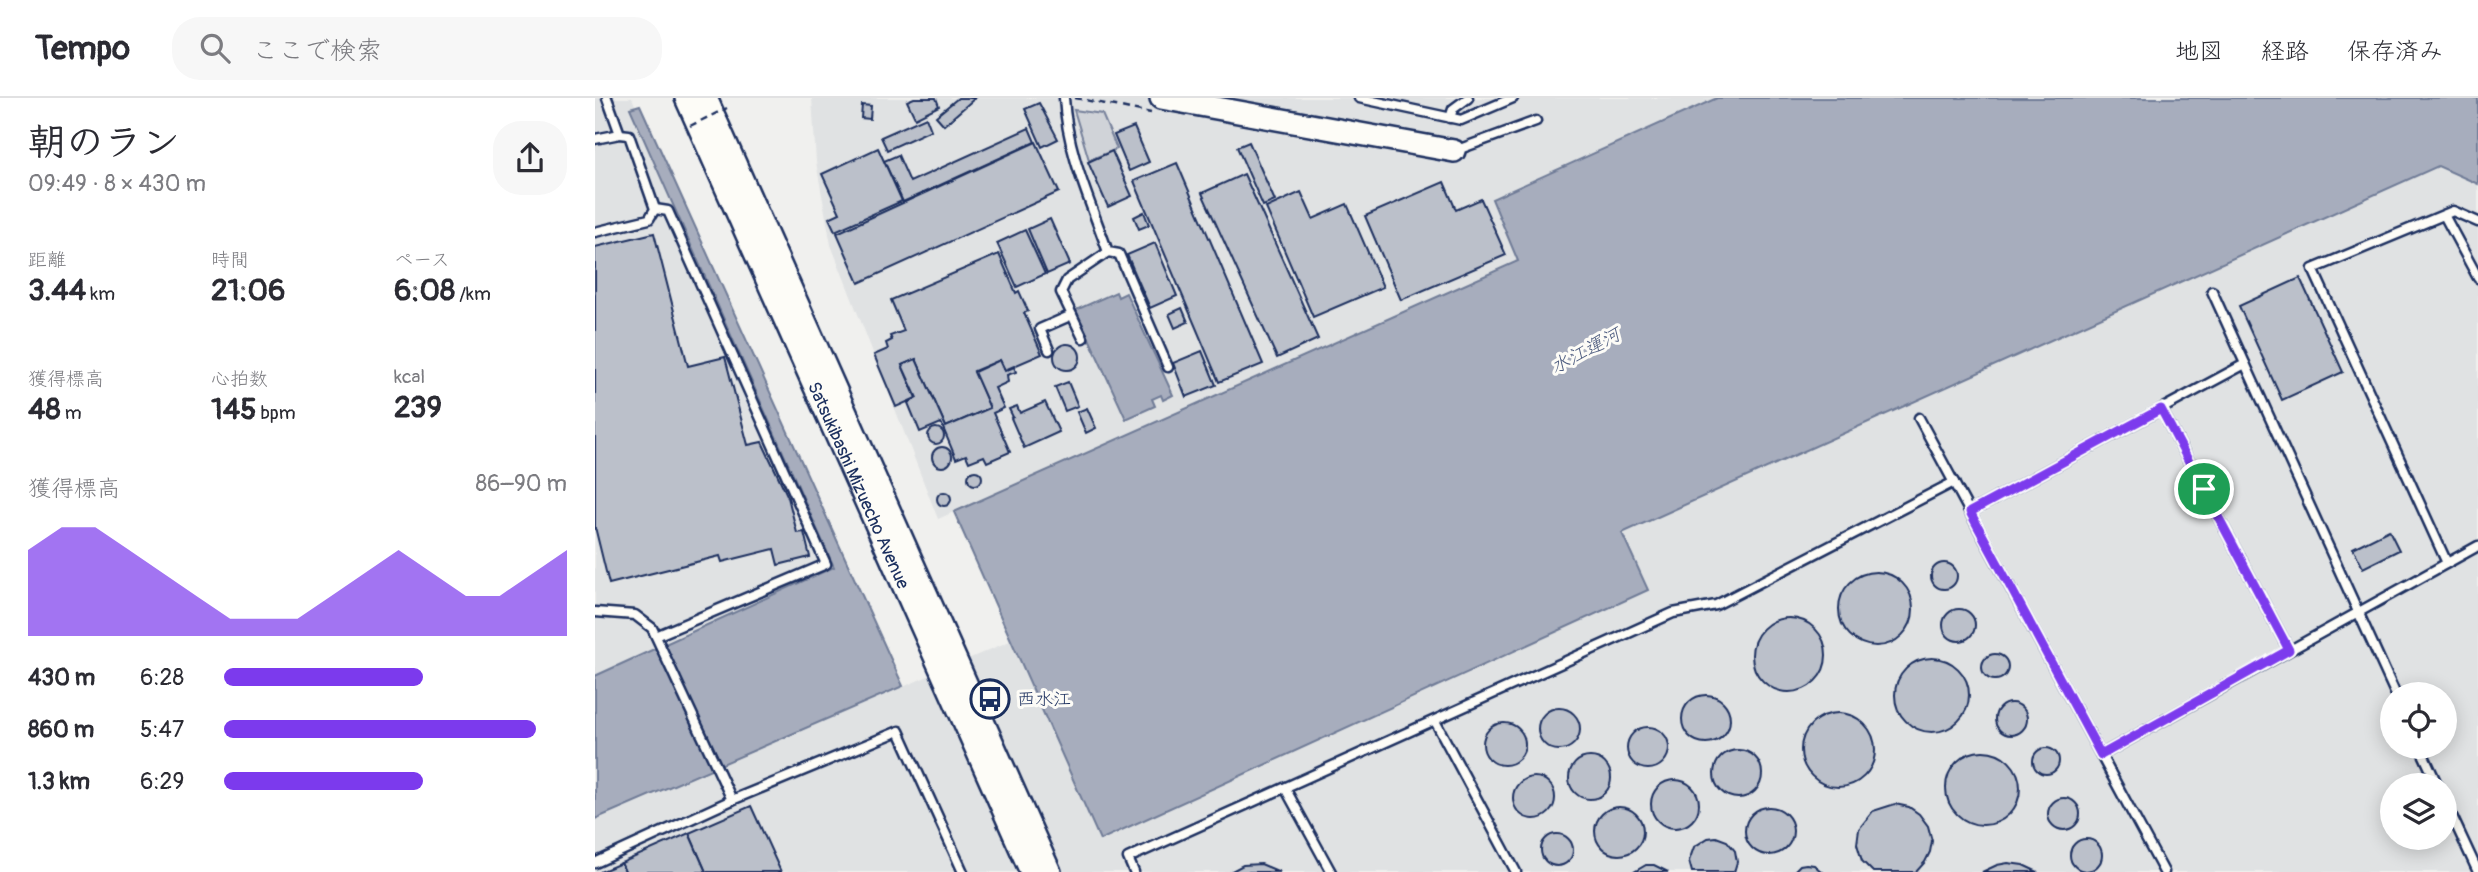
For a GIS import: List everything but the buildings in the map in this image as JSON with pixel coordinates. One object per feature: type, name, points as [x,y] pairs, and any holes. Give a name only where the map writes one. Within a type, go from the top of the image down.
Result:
[{"type":"street","name":"Satsukibashi Mizuecho Avenue","points":[[687,98],[1031,872]]},
{"type":"street","name":"Satsukibashi Mizuecho Avenue","points":[[706,98],[1050,872]]},
{"type":"street","points":[[1161,98],[1249,110],[1454,152]]},
{"type":"lane","points":[[607,98],[620,134]]},
{"type":"lane","points":[[1065,98],[1068,132],[1084,187],[1108,252]]},
{"type":"lane","points":[[1359,98],[1403,102],[1461,120],[1513,98]]},
{"type":"lane","points":[[1450,118],[1453,109],[1468,98]]},
{"type":"lane","points":[[1454,152],[1536,121]]},
{"type":"lane","points":[[595,139],[629,135],[655,209]]},
{"type":"lane","points":[[595,232],[649,219],[655,209]]},
{"type":"lane","points":[[655,209],[668,211],[826,564],[658,639]]},
{"type":"lane","points":[[2447,563],[2313,269],[2453,211],[2478,222]]},
{"type":"lane","points":[[2444,215],[2478,278]]},
{"type":"lane","points":[[1083,338],[1061,292],[1067,280],[1108,252],[1119,254],[1168,367]]},
{"type":"lane","points":[[2212,291],[2390,682]]},
{"type":"lane","points":[[1049,351],[1040,329],[1072,315]]},
{"type":"lane","points":[[1970,512],[2245,364]]},
{"type":"lane","points":[[2161,409],[2289,650]]},
{"type":"lane","points":[[1919,418],[2164,872]]},
{"type":"lane","points":[[1134,872],[1128,858],[1673,613],[1716,605],[1954,482]]},
{"type":"lane","points":[[2101,755],[2478,546]]},
{"type":"lane","points":[[595,612],[635,615],[652,628],[732,800]]},
{"type":"lane","points":[[1435,721],[1516,872]]},
{"type":"lane","points":[[595,863],[732,800],[899,731],[963,872]]},
{"type":"lane","points":[[1285,788],[1331,872]]},
{"type":"lane","points":[[2457,827],[2478,872]]},
{"type":"path","points":[[690,126],[727,108]]},
{"type":"shaded area","points":[[595,98],[632,98],[834,567],[595,676]]},
{"type":"shaded area","points":[[812,98],[1717,98],[1493,198],[1519,260],[938,519],[831,245],[816,162]]},
{"type":"shaded area","points":[[1074,110],[1102,114],[1117,149],[1089,160]]},
{"type":"shaded area","points":[[2438,166],[2478,184],[2478,872],[595,872],[595,819],[1010,641],[1100,839],[1647,590],[1622,533]]},
{"type":"water","name":"水江運河","points":[[1717,98],[2478,98],[2478,184],[2438,166],[1622,533],[1648,590],[1100,840],[954,512],[1518,261],[1492,199]]},
{"type":"water","points":[[640,105],[903,686],[595,819],[595,676],[834,567],[630,108]]},
{"type":"water","points":[[1116,292],[1118,297],[1126,293],[1173,395],[1163,400],[1161,395],[1152,399],[1155,406],[1126,419],[1076,310]]},
{"type":"place","name":"西水江","points":[[990,699]]},
{"type":"route","points":[[2161,409],[2204,489],[2289,650],[2101,755],[1970,512],[2161,409]]}]
